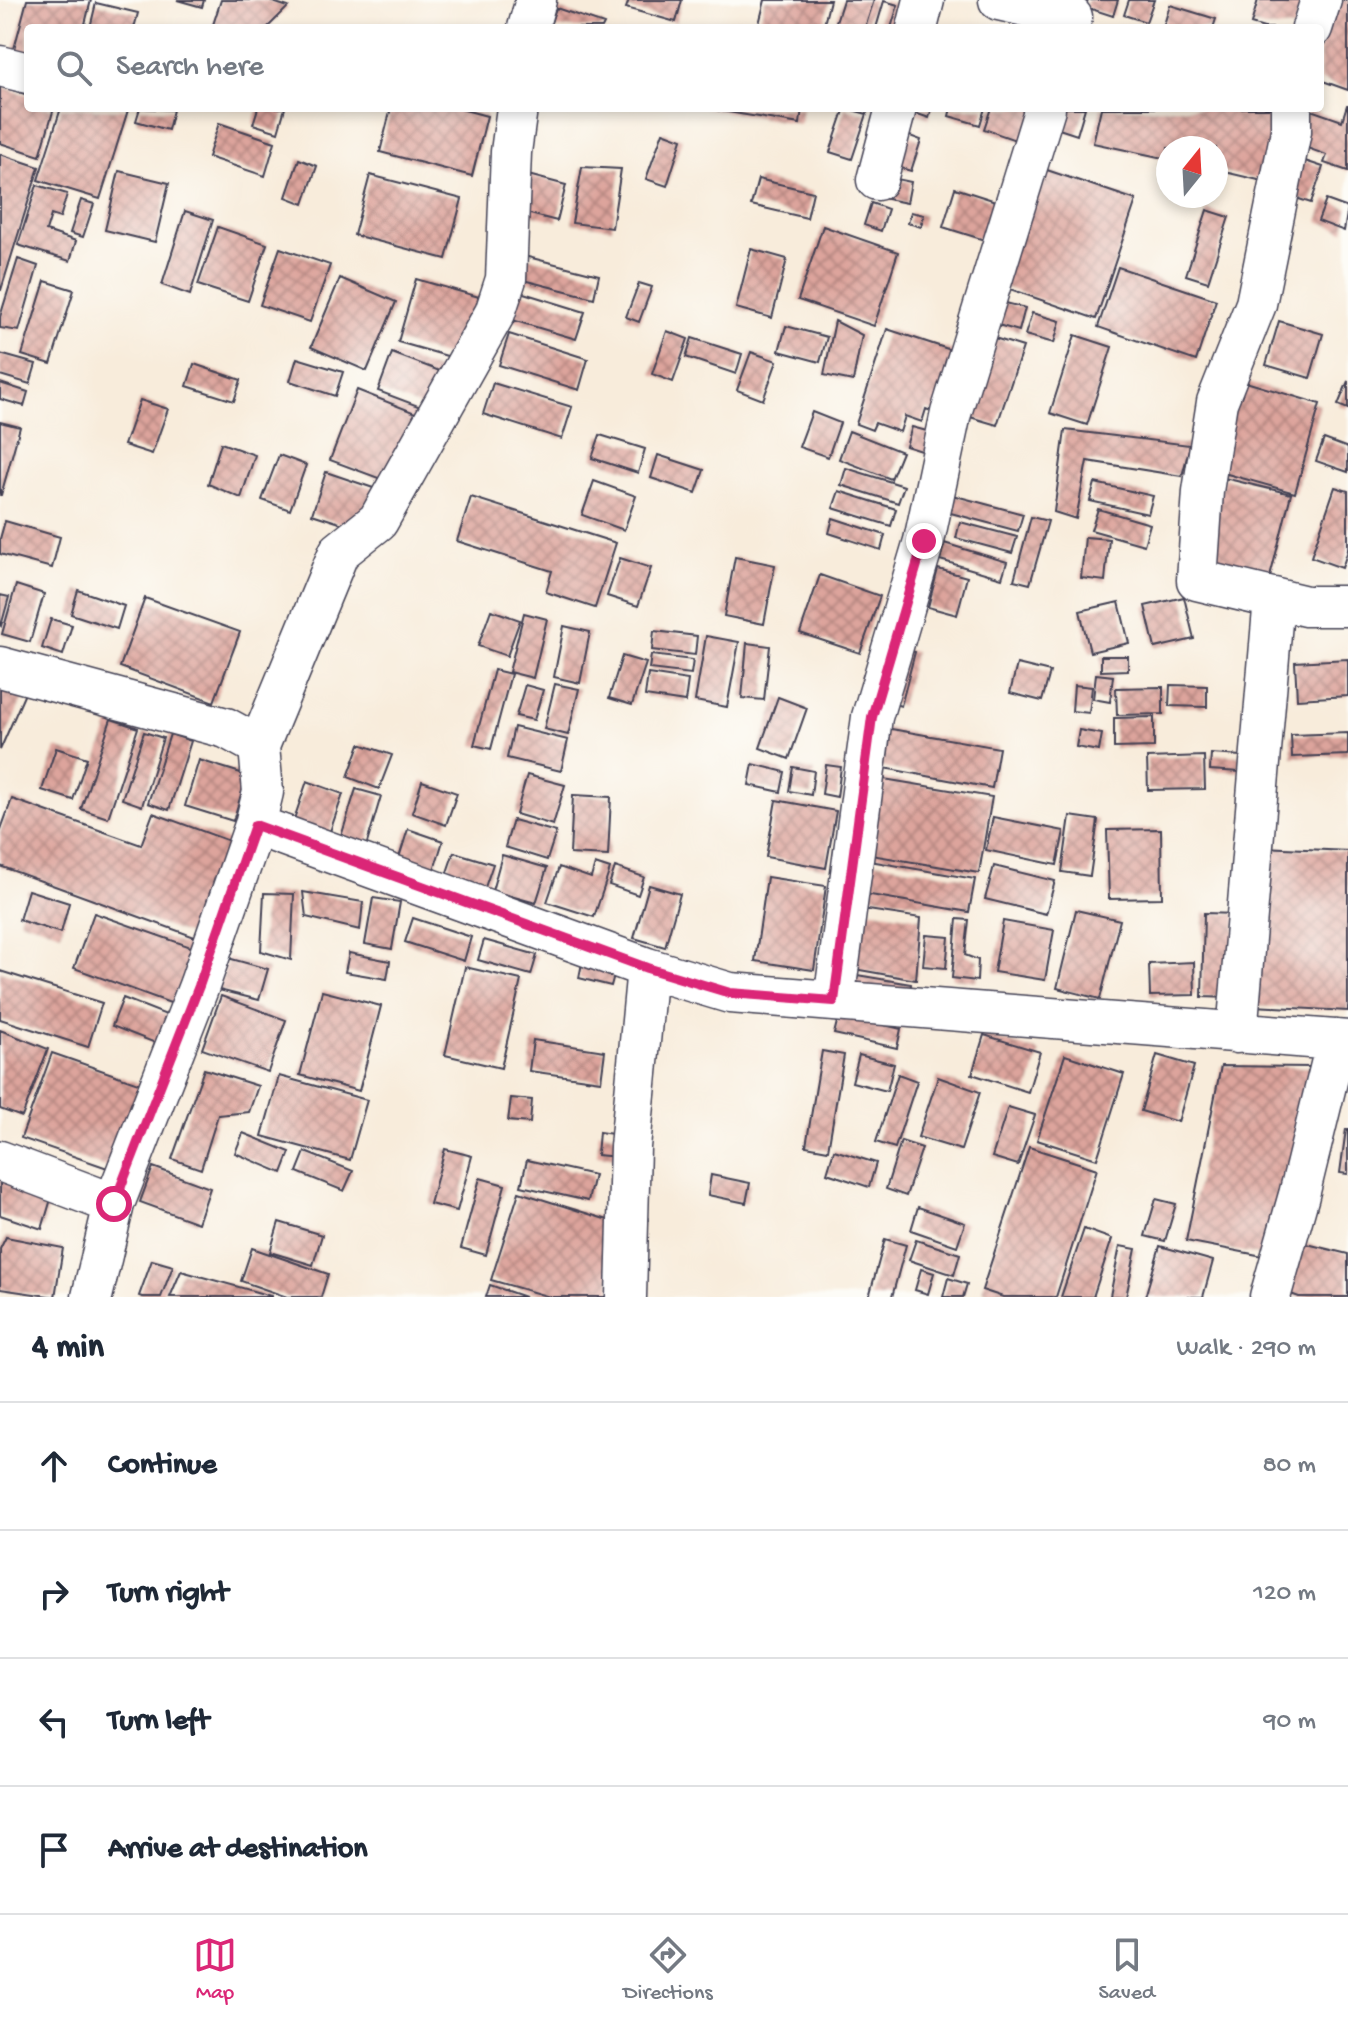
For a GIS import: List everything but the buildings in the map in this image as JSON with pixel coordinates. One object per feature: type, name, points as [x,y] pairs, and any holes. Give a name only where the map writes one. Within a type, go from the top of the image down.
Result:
[{"type":"street","points":[[529,24],[536,0]]},
{"type":"street","points":[[918,24],[924,0]]},
{"type":"street","points":[[999,0],[1072,15]]},
{"type":"street","points":[[1313,24],[1321,0]]},
{"type":"street","points":[[0,66],[24,72]]},
{"type":"street","points":[[92,1297],[114,1204],[199,986],[255,825],[263,792],[259,746],[339,552],[378,521],[495,313],[506,279],[511,152],[507,112]]},
{"type":"street","points":[[877,180],[895,112]]},
{"type":"street","points":[[834,1001],[872,717],[924,541],[951,413],[1044,112]]},
{"type":"street","points":[[1291,112],[1291,131],[1256,304],[1217,402],[1203,491],[1197,580],[1306,606],[1348,606]]},
{"type":"street","points":[[1237,1033],[1274,598]]},
{"type":"street","points":[[0,667],[226,728],[259,746]]},
{"type":"street","points":[[255,825],[647,968],[730,993],[1342,1041],[1270,1297]]},
{"type":"street","points":[[626,1297],[630,1147],[647,968]]},
{"type":"street","points":[[0,1161],[114,1204]]},
{"type":"route","points":[[114,1204],[199,986],[255,825],[647,968],[730,993],[834,1001],[872,717],[924,541]]}]
